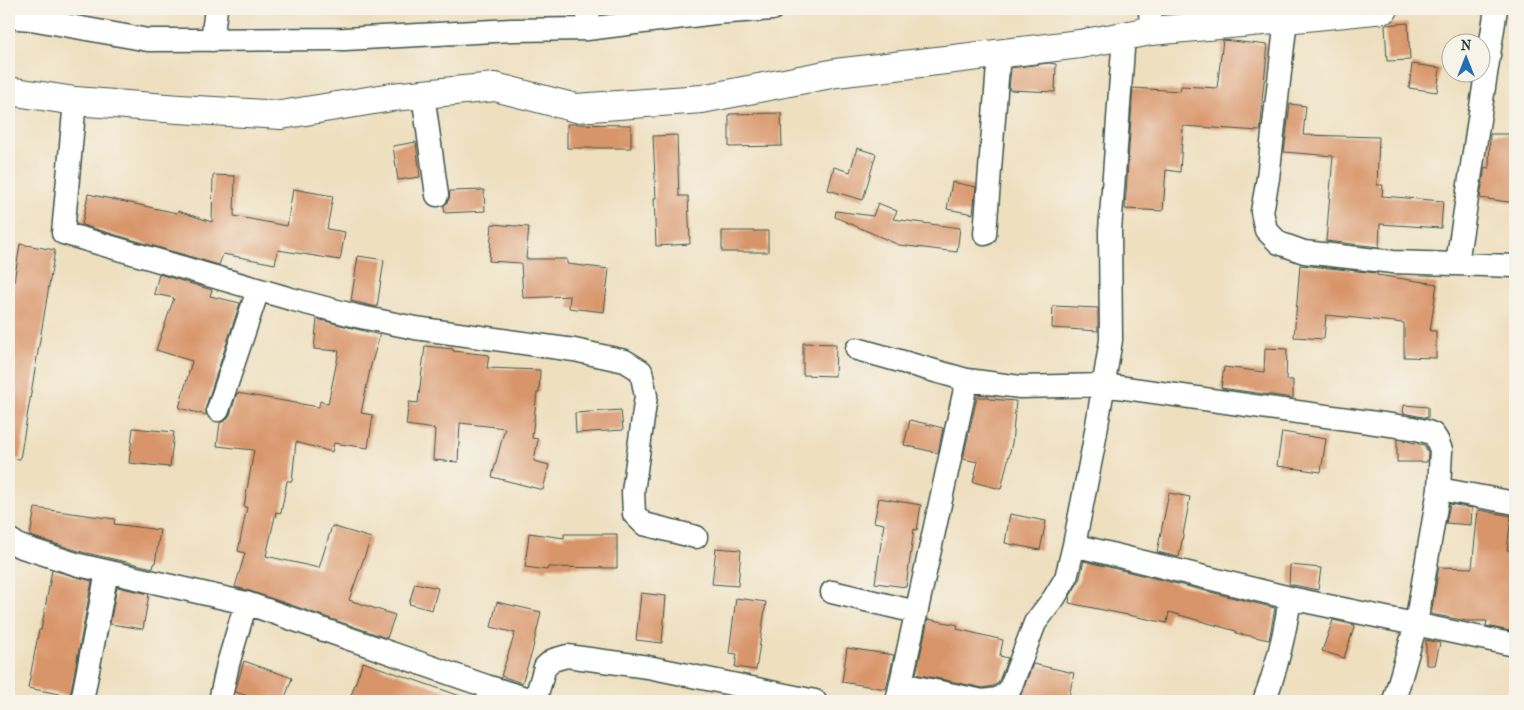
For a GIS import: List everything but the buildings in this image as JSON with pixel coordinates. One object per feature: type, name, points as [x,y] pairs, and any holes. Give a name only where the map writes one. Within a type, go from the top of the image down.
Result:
[{"type":"street","points":[[212,40],[216,9]]},
{"type":"street","points":[[9,17],[32,14],[148,40],[345,39],[512,30],[588,19],[772,9]]},
{"type":"street","points":[[9,91],[75,101],[179,110],[281,115],[392,97],[495,87],[576,108],[702,99],[836,73],[1080,44],[1124,35],[1150,17],[1286,20],[1384,9]]},
{"type":"street","points":[[1457,263],[1496,9]]},
{"type":"street","points":[[1286,20],[1268,178],[1262,212],[1266,230],[1279,243],[1304,252],[1392,262],[1515,266]]},
{"type":"street","points":[[967,380],[899,693],[983,701],[998,699],[1009,691],[1035,623],[1066,578],[1074,545],[1093,450],[1111,340],[1110,231],[1124,35]]},
{"type":"street","points":[[985,234],[999,53]]},
{"type":"street","points":[[423,94],[437,195]]},
{"type":"street","points":[[75,101],[63,233],[258,290],[356,316],[406,326],[574,350],[625,361],[640,371],[646,396],[633,492],[634,514],[644,524],[696,537]]},
{"type":"street","points":[[218,410],[258,290]]},
{"type":"street","points":[[857,349],[967,380],[1020,386],[1104,385],[1425,431],[1433,434],[1441,450],[1439,489],[1416,624],[1394,701]]},
{"type":"street","points":[[1439,489],[1515,503]]},
{"type":"street","points":[[9,539],[19,546],[79,565],[246,603],[488,694],[535,701],[545,667],[553,660],[567,656],[648,667],[758,696],[816,701]]},
{"type":"street","points":[[1074,545],[1290,598],[1515,645]]},
{"type":"street","points":[[82,701],[107,572]]},
{"type":"street","points":[[832,592],[916,612]]},
{"type":"street","points":[[1264,701],[1284,635],[1290,598]]},
{"type":"street","points":[[220,701],[228,664],[246,603]]}]
